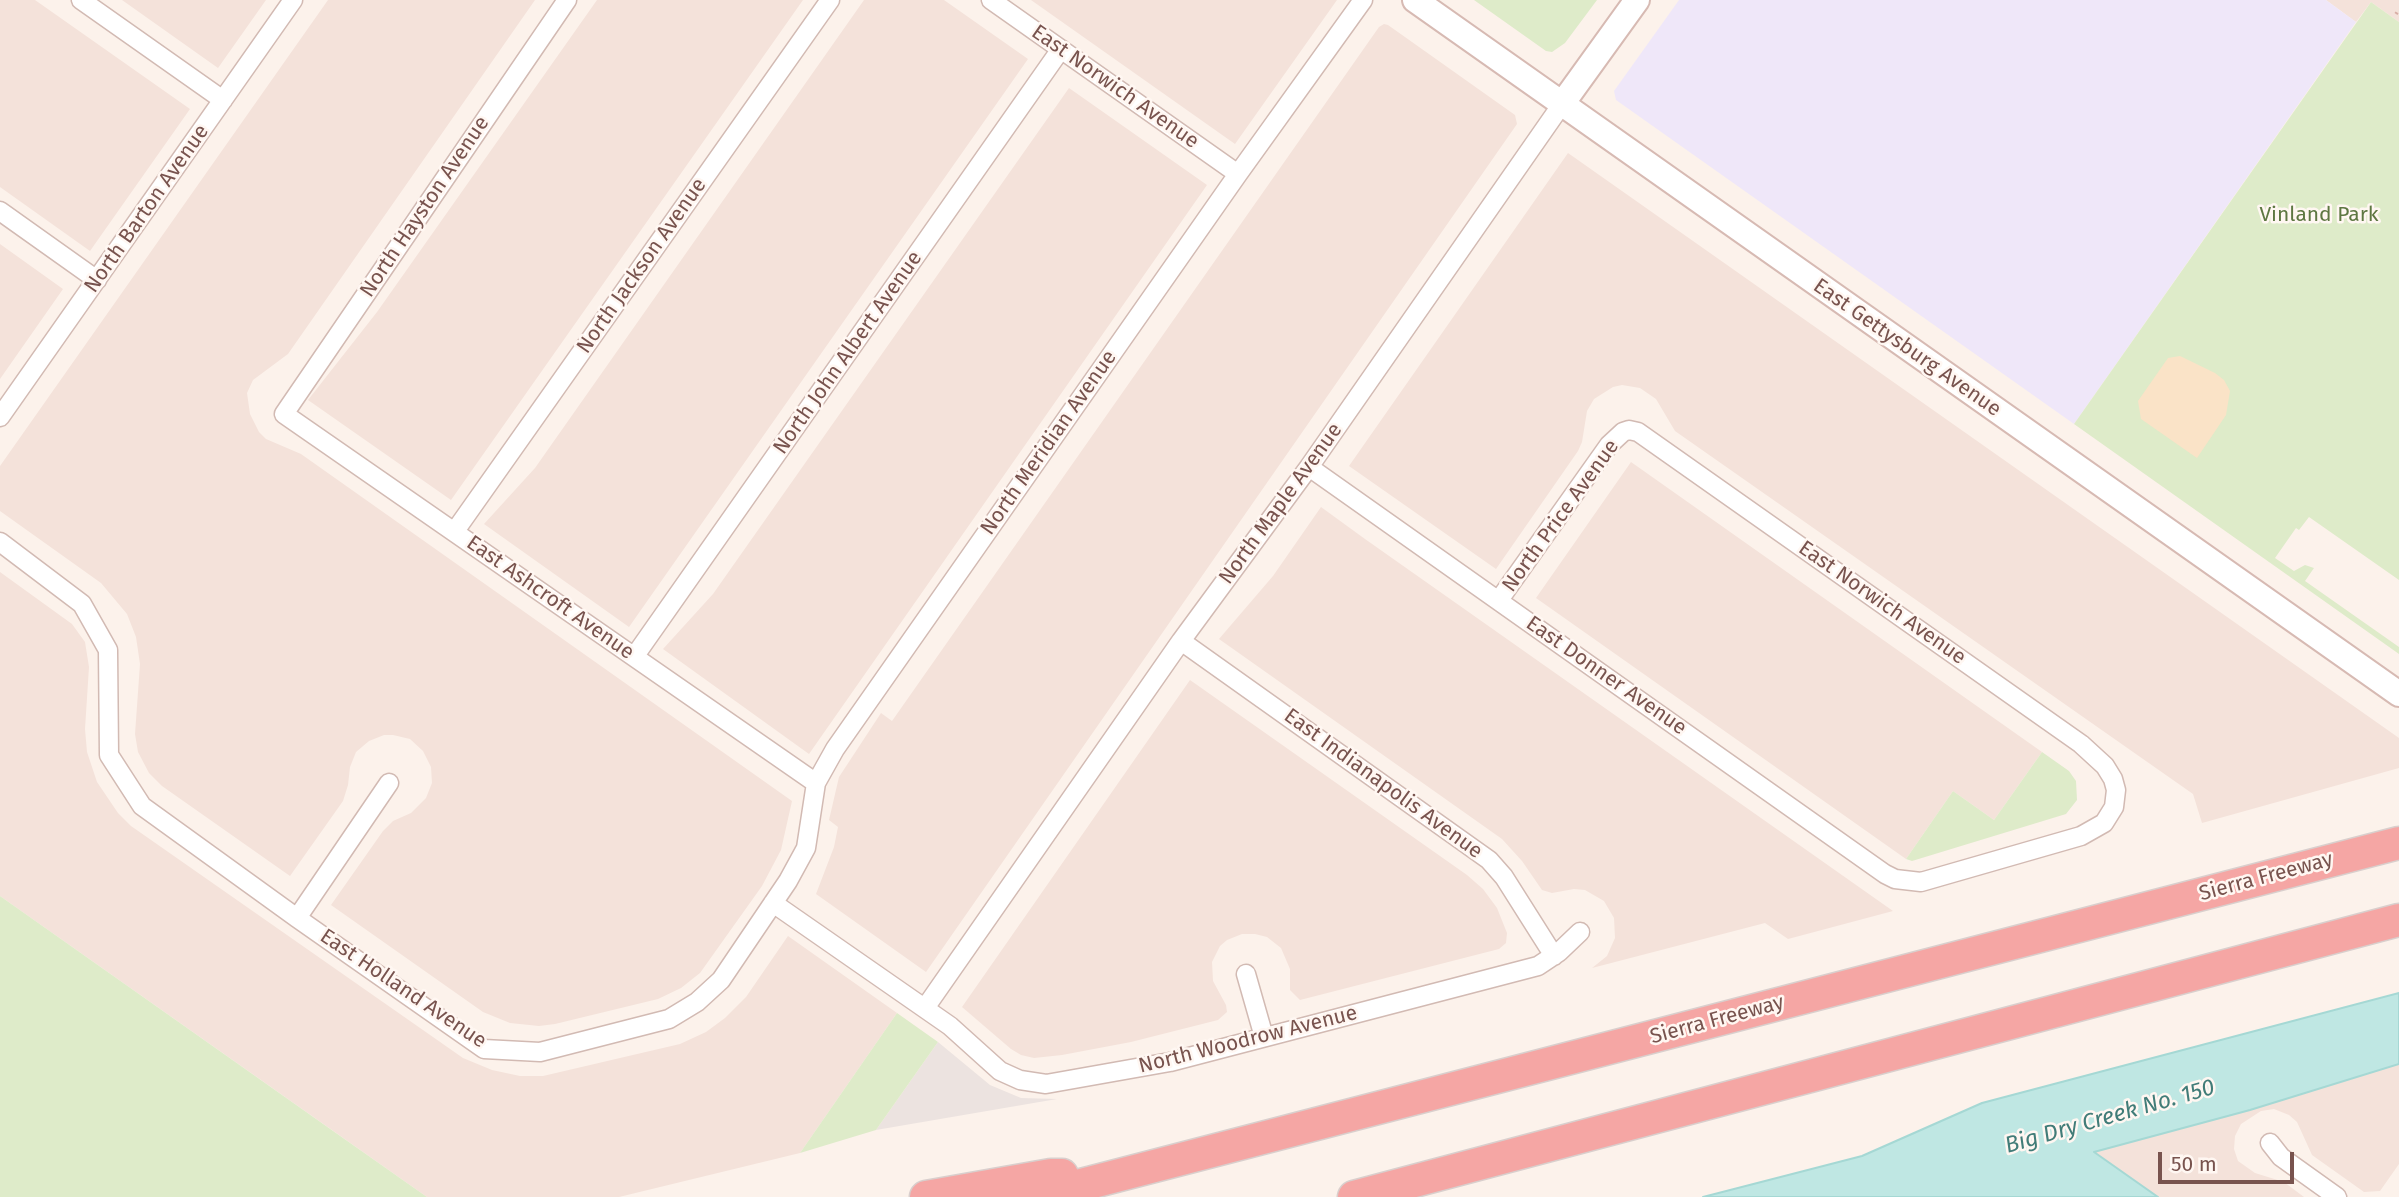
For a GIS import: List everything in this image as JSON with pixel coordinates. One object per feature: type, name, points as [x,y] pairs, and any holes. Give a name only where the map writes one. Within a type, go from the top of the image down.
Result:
[{"type":"highway","name":"Sierra Freeway","points":[[1035,1197],[2399,843]]},
{"type":"highway","points":[[1354,1197],[2399,920]]},
{"type":"highway","points":[[926,1197],[1051,1175],[1109,1177]]},
{"type":"street","points":[[81,0],[223,100]]},
{"type":"street","name":"North Barton Avenue","points":[[0,417],[293,0]]},
{"type":"street","name":"North Hayston Avenue","points":[[284,414],[567,0]]},
{"type":"street","name":"North Jackson Avenue","points":[[455,531],[830,0]]},
{"type":"street","name":"East Norwich Avenue","points":[[991,0],[1238,174]]},
{"type":"street","name":"North Meridian Avenue","points":[[773,903],[806,848],[816,783],[835,749],[1363,0]]},
{"type":"street","name":"East Gettysburg Avenue","points":[[1415,0],[2399,694]]},
{"type":"street","name":"North Maple Avenue","points":[[925,1008],[1181,641],[1310,467],[1637,0]]},
{"type":"street","name":"North John Albert Avenue","points":[[634,657],[1061,49]]},
{"type":"street","points":[[0,211],[97,280]]},
{"type":"street","name":"East Ashcroft Avenue","points":[[284,414],[816,783]]},
{"type":"street","name":"East Norwich Avenue","points":[[1623,432],[1638,432],[2081,744],[2105,766],[2113,779],[2117,800],[2104,822],[2081,836],[1921,882],[1904,882]]},
{"type":"street","name":"North Price Avenue","points":[[1499,600],[1608,445],[1623,432]]},
{"type":"street","name":"East Donner Avenue","points":[[1310,467],[1885,874],[1904,882]]},
{"type":"street","name":"East Holland Avenue","points":[[0,542],[82,604],[108,650],[109,755],[142,806],[484,1048],[540,1052],[669,1019],[697,1002],[721,980],[773,903]]},
{"type":"street","name":"East Indianapolis Avenue","points":[[1181,641],[1489,860],[1504,877],[1554,956]]},
{"type":"street","name":"East Holland Avenue","points":[[297,918],[389,783]]},
{"type":"street","points":[[773,903],[925,1008]]},
{"type":"street","name":"North Woodrow Avenue","points":[[925,1008],[950,1026],[1000,1071],[1020,1080],[1046,1084],[1170,1062],[1538,966],[1554,956],[1580,932]]},
{"type":"street","points":[[1246,974],[1264,1037]]},
{"type":"street","points":[[2270,1143],[2281,1157],[2337,1197]]},
{"type":"shaded area","points":[[0,0],[35,0],[190,109],[90,251],[0,187]]},
{"type":"shaded area","points":[[122,0],[266,0],[218,68]]},
{"type":"shaded area","points":[[328,0],[535,0],[288,354],[253,380],[247,393],[250,414],[259,432],[266,439],[301,454],[792,801],[781,850],[762,886],[700,973],[681,988],[658,999],[555,1024],[539,1026],[510,1023],[483,1012],[331,905],[383,831],[393,821],[411,813],[426,798],[432,783],[431,767],[423,751],[410,739],[384,735],[369,741],[356,752],[343,801],[290,876],[162,786],[149,773],[138,752],[135,734],[140,664],[136,637],[127,614],[101,583],[0,511],[0,466]]},
{"type":"shaded area","points":[[597,0],[803,0],[451,500],[308,400],[377,312]]},
{"type":"shaded area","points":[[864,0],[944,0],[1028,59],[629,627],[484,524],[535,468]]},
{"type":"shaded area","points":[[1031,0],[1337,0],[1235,144]]},
{"type":"shaded area","points":[[1679,0],[2326,0],[2356,22],[2074,424],[1616,100],[1614,91]]},
{"type":"shaded area","points":[[2326,0],[2399,0],[2399,22],[2371,2],[2356,22]]},
{"type":"shaded area","points":[[1384,24],[1515,115],[1517,124],[926,972],[816,894],[834,847],[838,827],[829,820],[839,777],[881,713],[892,721],[1379,27]]},
{"type":"shaded area","points":[[1069,88],[1207,185],[809,754],[663,649],[713,594]]},
{"type":"shaded area","points":[[1568,153],[2399,738],[2399,768],[2202,823],[2193,794],[1675,431],[1656,399],[1640,388],[1622,385],[1613,387],[1594,399],[1587,411],[1578,451],[1496,569],[1349,466]]},
{"type":"shaded area","points":[[0,244],[63,289],[0,379]]},
{"type":"shaded area","points":[[1631,462],[2042,752],[1994,820],[1953,791],[1906,859],[1536,598]]},
{"type":"shaded area","points":[[1321,507],[1893,911],[1788,939],[1765,923],[1592,968],[1607,956],[1615,938],[1614,918],[1604,901],[1585,890],[1552,893],[1542,890],[1522,861],[1502,839],[1219,639],[1273,576]]},
{"type":"shaded area","points":[[0,572],[72,624],[85,642],[89,667],[85,729],[87,752],[97,782],[118,813],[131,826],[463,1058],[492,1070],[520,1076],[543,1076],[680,1044],[706,1032],[746,997],[788,936],[897,1013],[800,1153],[619,1197],[427,1197],[0,896]]},
{"type":"shaded area","points":[[1190,680],[1467,875],[1483,889],[1497,908],[1507,933],[1506,943],[1499,949],[1300,1000],[1290,990],[1290,969],[1281,948],[1267,937],[1242,934],[1220,946],[1212,962],[1213,981],[1227,1012],[1218,1020],[1131,1042],[1062,1055],[1034,1058],[1021,1055],[962,1007]]},
{"type":"shaded area","points":[[938,1042],[990,1085],[1021,1098],[1057,1099],[876,1130]]},
{"type":"shaded area","points":[[2399,1064],[2399,1164],[2380,1191],[2364,1192],[2312,1155],[2297,1122],[2289,1115],[2274,1109],[2261,1111],[2241,1124],[2235,1136],[2234,1149],[2238,1161],[2255,1173],[2284,1182],[2304,1197],[2158,1197],[2093,1152],[2250,1110]]},
{"type":"green space","points":[[1474,0],[1597,0],[1565,43],[1552,52],[1546,51]]},
{"type":"green space","name":"Vinland Park","points":[[2371,2],[2399,22],[2399,580],[2309,517],[2299,530],[2296,528],[2275,558],[2294,571],[2305,565],[2314,568],[2305,581],[2399,647],[2399,654],[2074,424]]},
{"type":"green space","points":[[2042,752],[2069,771],[2076,781],[2077,800],[2066,814],[1912,861],[1906,859],[1953,791],[1994,820]]},
{"type":"green space","points":[[0,896],[336,1133],[427,1197],[0,1197]]},
{"type":"green space","points":[[897,1013],[938,1042],[876,1130],[800,1153]]},
{"type":"sand","points":[[2180,356],[2215,373],[2224,380],[2230,391],[2226,415],[2197,458],[2141,419],[2138,401],[2168,358]]},
{"type":"water","name":"Big Dry Creek No. 150","points":[[2399,993],[2399,1064],[2250,1110],[2094,1152],[2158,1197],[1703,1197],[1862,1156],[1982,1103]]}]
